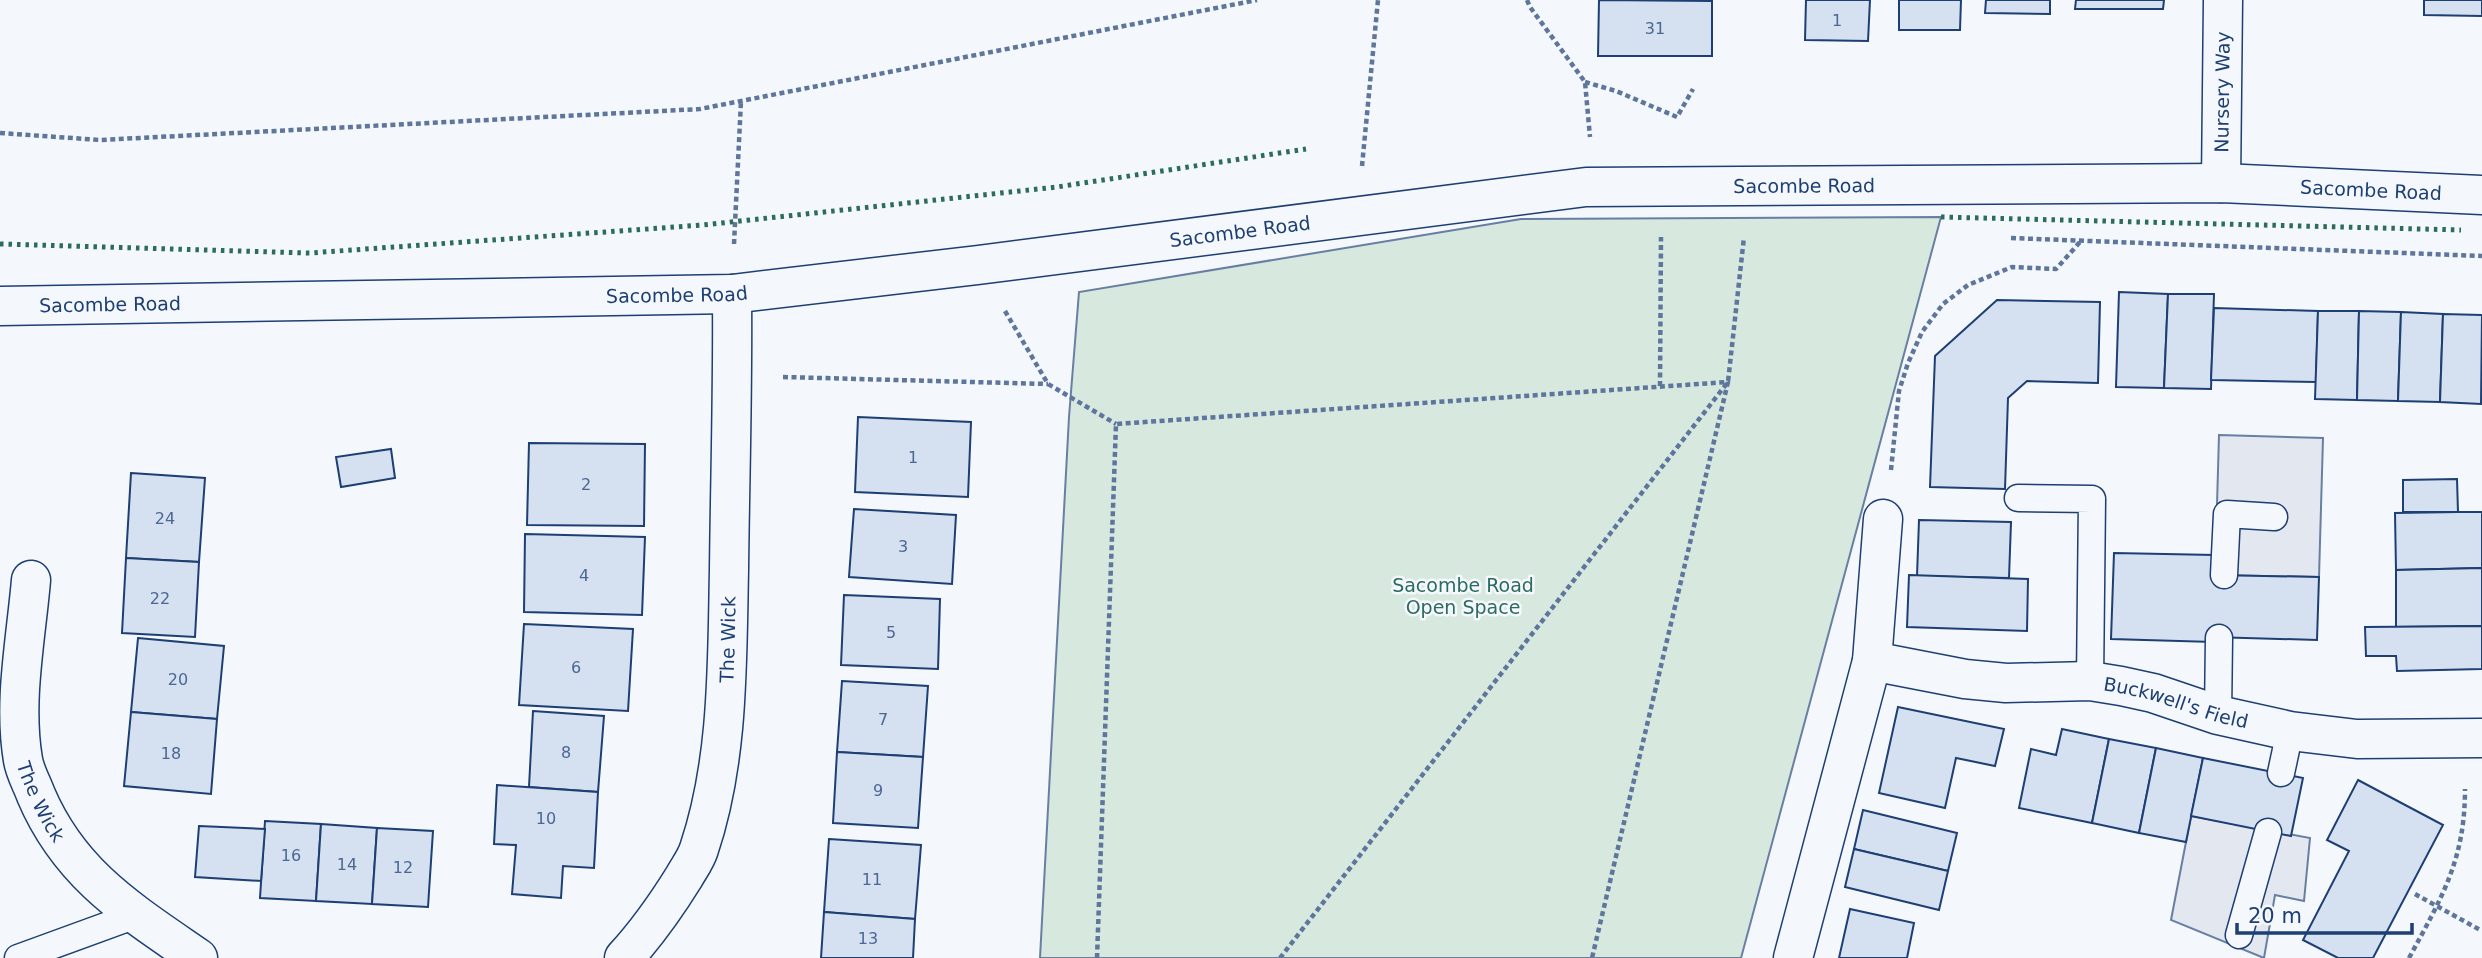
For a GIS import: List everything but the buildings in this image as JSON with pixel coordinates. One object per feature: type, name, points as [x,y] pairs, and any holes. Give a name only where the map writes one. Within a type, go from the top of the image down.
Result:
[{"type":"street","name":"Nursery Way","points":[[2221,183],[2223,0]]},
{"type":"street","name":"Sacombe Road","points":[[0,306],[732,294],[1586,187],[2221,183],[2482,195]]},
{"type":"street","name":"The Wick","points":[[624,958],[671,898],[699,852],[711,805],[720,750],[727,663],[733,376],[732,294]]},
{"type":"street","points":[[1793,958],[1872,661],[1882,519]]},
{"type":"street","name":"The Wick","points":[[31,580],[19,713],[23,763],[41,806],[78,864],[103,890],[198,958]]},
{"type":"street","name":"Buckwell's Field","points":[[1872,661],[2006,683],[2090,681],[2154,693],[2218,715],[2290,731],[2357,739],[2473,738]]},
{"type":"lane","points":[[2018,498],[2092,499],[2090,681]]},
{"type":"lane","points":[[2224,575],[2227,514],[2274,517]]},
{"type":"lane","points":[[2218,715],[2219,638]]},
{"type":"lane","points":[[2281,773],[2290,731]]},
{"type":"lane","points":[[2239,935],[2268,832]]},
{"type":"lane","points":[[18,958],[136,915]]},
{"type":"path","points":[[0,133],[100,140],[700,109],[1256,0]]},
{"type":"path","points":[[1357,217],[1378,0]]},
{"type":"path","points":[[1527,0],[1530,8],[1585,82],[1590,143]]},
{"type":"path","points":[[1585,82],[1616,91],[1676,117],[1693,89]]},
{"type":"path","points":[[732,294],[741,101]]},
{"type":"path","points":[[1591,958],[1728,382],[1744,236]]},
{"type":"path","points":[[2011,238],[2080,243],[2482,257]]},
{"type":"path","points":[[1882,519],[1889,488],[1899,391],[1922,332],[1943,304],[1968,285],[2012,267],[2056,270],[2080,243]]},
{"type":"path","points":[[1660,263],[1660,386]]},
{"type":"path","points":[[978,265],[1048,384]]},
{"type":"path","points":[[733,376],[1048,384],[1116,424],[1728,382]]},
{"type":"path","points":[[1280,958],[1728,382]]},
{"type":"path","points":[[1097,958],[1116,424]]},
{"type":"path","points":[[2409,958],[2449,883],[2461,846],[2473,738]]},
{"type":"path","points":[[2416,894],[2482,931]]},
{"type":"green space","name":"Sacombe Road Open Space","points":[[1941,217],[1741,958],[1040,958],[1069,417],[1079,292],[1521,219]]},
{"type":"shaded area","points":[[2219,435],[2323,438],[2319,577],[2215,575]]},
{"type":"shaded area","points":[[2191,816],[2310,838],[2304,901],[2275,895],[2264,958],[2171,920]]},
{"type":"hedge","points":[[0,244],[310,253],[703,225],[1057,187],[1306,149]]},
{"type":"hedge","points":[[1941,217],[2461,230]]}]
